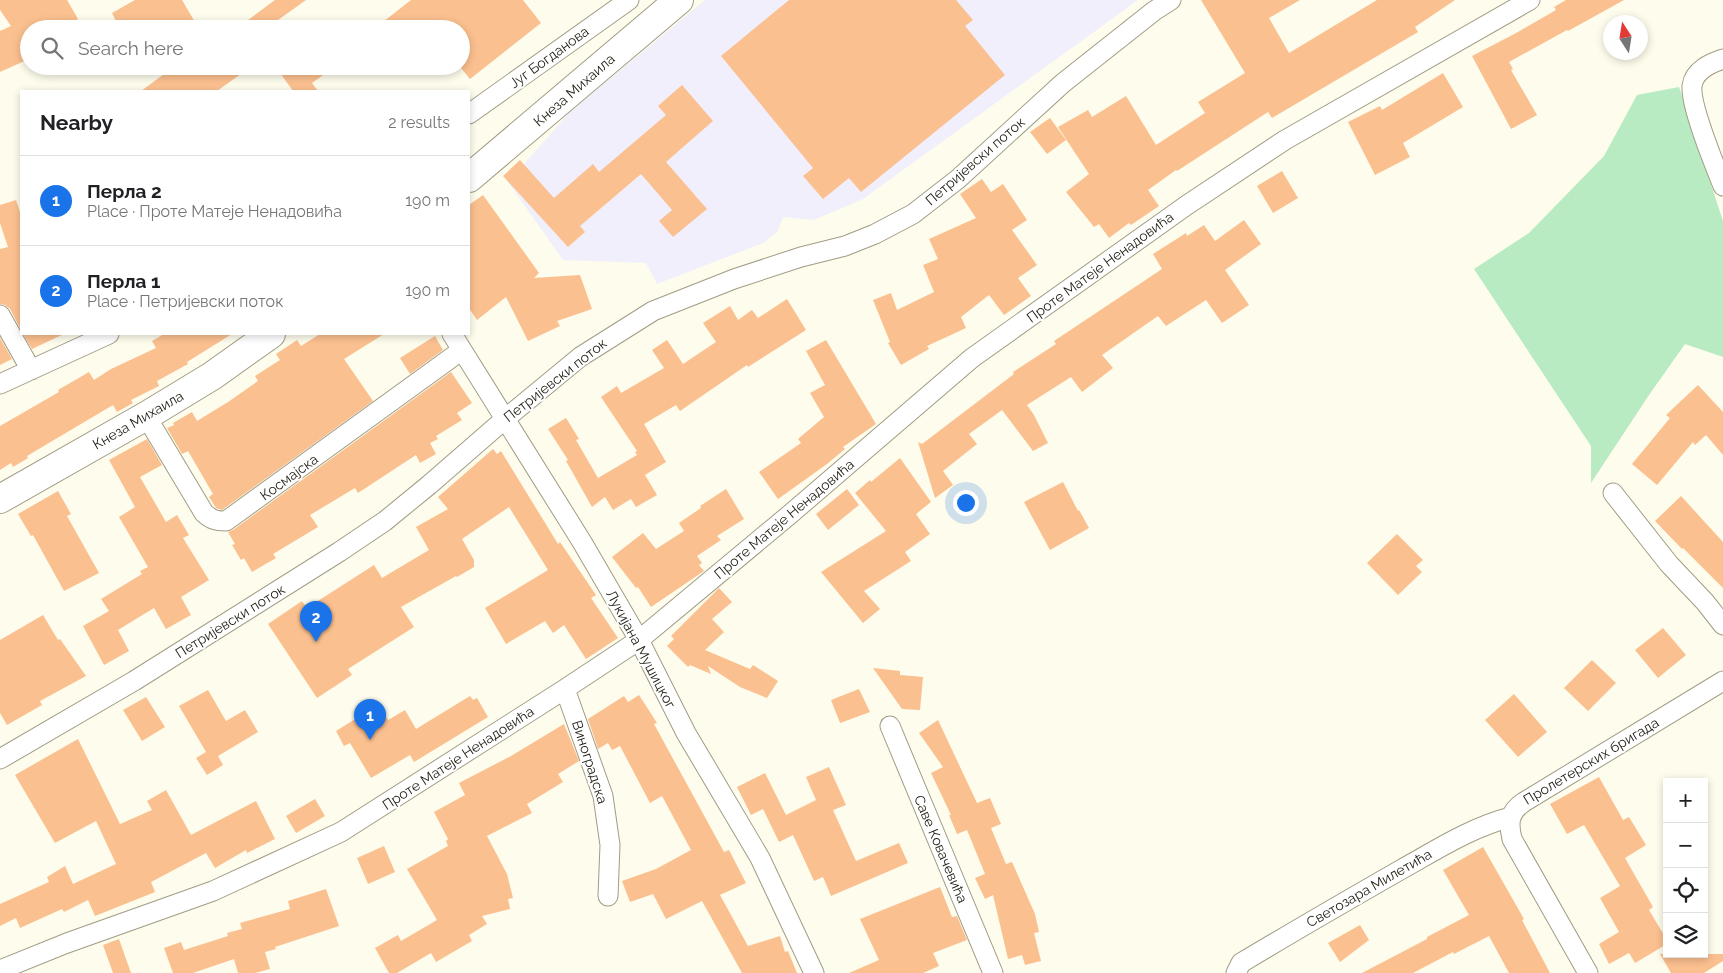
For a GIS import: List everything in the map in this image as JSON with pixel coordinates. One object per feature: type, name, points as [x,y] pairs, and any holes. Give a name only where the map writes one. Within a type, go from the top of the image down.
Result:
[{"type":"main road","name":"Кнеза Михаила","points":[[470,177],[674,1]]},
{"type":"main road","name":"Кнеза Михаила","points":[[0,499],[212,376],[270,335]]},
{"type":"street","name":"Југ Богданова","points":[[470,113],[629,0]]},
{"type":"street","name":"Петријевски поток","points":[[0,759],[134,681],[385,521],[580,357],[653,311],[734,279],[800,257],[845,246],[875,234],[913,214],[958,179],[1063,83],[1154,11],[1171,0]]},
{"type":"street","name":"Проте Матеје Ненадовића","points":[[0,970],[67,943],[213,891],[341,832],[565,689],[638,640],[972,358],[1187,205],[1285,140],[1530,0]]},
{"type":"street","points":[[1723,59],[1705,67],[1698,73],[1692,85],[1697,111],[1723,186]]},
{"type":"street","points":[[0,314],[31,370]]},
{"type":"street","points":[[0,384],[107,335]]},
{"type":"street","name":"Лукијана Мушицког","points":[[457,342],[582,542],[638,640],[686,733],[760,858],[814,973]]},
{"type":"street","name":"Космајска","points":[[146,416],[204,513],[210,519],[226,521],[457,342]]},
{"type":"street","points":[[1613,493],[1669,564],[1706,602],[1723,625]]},
{"type":"street","name":"Пролетерских бригада","points":[[1588,973],[1512,839],[1510,827],[1511,817],[1515,808],[1723,681]]},
{"type":"street","name":"Виноградска","points":[[565,689],[603,796],[610,845],[608,896]]},
{"type":"street","name":"Саве Ковачевића","points":[[890,726],[993,973]]},
{"type":"street","name":"Светозара Милетића","points":[[1236,973],[1241,963],[1378,883],[1470,831],[1491,822],[1511,817]]},
{"type":"shaded area","points":[[705,0],[1138,0],[863,199],[814,220],[783,217],[778,231],[763,243],[657,284],[646,263],[563,260],[508,182],[569,113]]},
{"type":"green space","points":[[1679,87],[1723,221],[1723,357],[1685,344],[1591,483],[1591,446],[1474,269],[1529,233],[1604,156],[1637,95]]},
{"type":"building","points":[[0,0],[67,0],[78,19],[20,20],[20,63],[0,72],[0,31],[11,26],[0,10]]},
{"type":"building","points":[[135,0],[182,0],[194,20],[116,20],[112,13]]},
{"type":"building","points":[[275,0],[306,0],[278,20],[248,20]]},
{"type":"building","points":[[411,0],[523,0],[541,23],[470,79],[467,75],[470,75],[470,20],[385,20]]},
{"type":"building","points":[[789,0],[956,0],[973,20],[965,26],[1005,75],[861,192],[849,178],[823,199],[803,176],[813,168],[721,56]]},
{"type":"building","points":[[1201,0],[1300,0],[1269,18],[1289,53],[1377,0],[1455,0],[1415,27],[1418,32],[1272,118],[1268,112],[1176,170],[1148,190],[1159,206],[1131,225],[1129,223],[1109,238],[1099,224],[1094,227],[1066,192],[1089,174],[1058,127],[1088,110],[1092,117],[1126,96],[1156,145],[1205,113],[1198,102],[1245,73]]},
{"type":"building","points":[[1566,0],[1624,0],[1509,62],[1513,69],[1511,70],[1537,115],[1511,129],[1472,56],[1556,10],[1554,7]]},
{"type":"building","points":[[1443,73],[1463,107],[1403,143],[1410,157],[1375,175],[1348,122],[1380,106],[1382,110]]},
{"type":"building","points":[[163,75],[239,75],[218,90],[142,90]]},
{"type":"building","points":[[281,75],[323,75],[312,83],[317,90],[292,90]]},
{"type":"building","points":[[682,85],[713,121],[666,162],[707,209],[673,237],[659,221],[672,210],[641,174],[580,226],[585,232],[568,247],[503,176],[520,160],[554,198],[593,164],[599,172],[666,115],[658,106]]},
{"type":"building","points":[[1050,118],[1066,140],[1047,154],[1030,132]]},
{"type":"building","points":[[1282,171],[1298,198],[1273,213],[1257,186]]},
{"type":"building","points":[[982,179],[991,192],[1003,184],[1027,220],[1012,230],[1037,265],[1018,278],[1031,296],[1004,315],[989,295],[961,317],[966,328],[927,346],[929,349],[901,365],[888,343],[890,342],[873,300],[891,293],[897,310],[934,292],[923,265],[938,259],[929,239],[976,218],[960,194]]},
{"type":"building","points":[[483,195],[539,273],[534,278],[580,275],[592,309],[557,321],[560,326],[528,341],[506,297],[477,320],[470,310],[470,204]]},
{"type":"building","points":[[16,200],[20,212],[20,328],[10,309],[0,304],[0,249],[8,247],[0,223],[0,205]]},
{"type":"building","points":[[1244,220],[1261,244],[1225,270],[1249,305],[1222,323],[1206,300],[1166,326],[1158,316],[1102,355],[1113,368],[1082,392],[1071,377],[1027,405],[1048,443],[1033,451],[1002,410],[969,434],[977,444],[943,471],[953,485],[935,498],[918,442],[922,444],[1014,374],[1013,372],[1056,344],[1054,341],[1162,269],[1153,254],[1186,233],[1187,236],[1204,225],[1215,241]]},
{"type":"building","points":[[787,299],[806,330],[748,367],[747,365],[680,411],[676,405],[644,424],[666,462],[645,475],[657,495],[636,507],[631,499],[613,510],[605,497],[592,507],[566,461],[568,460],[548,429],[566,418],[579,439],[576,440],[598,478],[637,455],[635,452],[637,451],[601,397],[617,386],[621,393],[664,368],[652,350],[667,340],[683,364],[716,342],[703,323],[730,306],[738,320],[752,310],[758,318]]},
{"type":"building","points":[[24,335],[62,335],[32,349]]},
{"type":"building","points":[[162,335],[230,335],[187,362],[188,364],[157,381],[159,386],[131,400],[133,403],[117,412],[113,405],[27,456],[28,458],[13,467],[11,463],[0,470],[0,426],[59,392],[58,390],[89,372],[94,380],[111,369],[156,348],[152,341]]},
{"type":"building","points":[[318,335],[382,335],[344,359],[373,401],[222,510],[216,508],[209,497],[213,494],[188,451],[182,454],[167,428],[192,412],[197,421],[258,381],[255,376],[280,360],[276,354],[297,340],[301,346]]},
{"type":"building","points":[[435,336],[443,350],[410,374],[400,358]]},
{"type":"building","points":[[0,338],[12,359],[0,365]]},
{"type":"building","points":[[826,340],[876,424],[843,447],[845,449],[827,464],[778,499],[759,472],[801,443],[798,439],[824,417],[810,393],[825,385],[806,351]]},
{"type":"building","points":[[451,372],[472,403],[457,413],[462,420],[436,436],[438,439],[430,443],[436,454],[420,463],[416,455],[358,493],[355,488],[310,515],[318,527],[273,554],[276,558],[252,572],[244,558],[241,560],[232,545],[235,544],[228,532]]},
{"type":"building","points":[[1698,385],[1723,412],[1723,455],[1706,435],[1695,445],[1693,442],[1657,485],[1632,464],[1670,418],[1666,415]]},
{"type":"building","points":[[147,439],[162,465],[140,477],[166,522],[177,515],[189,535],[183,538],[209,580],[181,597],[191,615],[166,629],[154,608],[118,630],[129,651],[104,665],[83,626],[109,611],[101,599],[142,574],[140,571],[148,567],[119,517],[135,507],[109,460]]},
{"type":"building","points":[[493,449],[497,454],[501,451],[558,544],[560,542],[596,595],[591,598],[618,638],[586,659],[564,625],[553,633],[545,621],[506,644],[485,608],[548,570],[509,507],[462,539],[474,560],[474,567],[401,607],[414,627],[348,669],[352,675],[317,698],[268,624],[302,601],[307,608],[374,565],[382,578],[429,550],[416,527],[448,509],[438,497]]},
{"type":"building","points":[[900,458],[931,502],[916,514],[930,534],[905,552],[911,561],[864,591],[880,609],[863,623],[821,572],[886,531],[855,493]]},
{"type":"building","points":[[1063,482],[1089,528],[1050,550],[1024,502]]},
{"type":"building","points":[[726,489],[744,519],[717,536],[721,540],[697,556],[702,563],[699,565],[704,571],[651,607],[638,587],[636,588],[612,557],[643,533],[656,549],[684,531],[679,523]]},
{"type":"building","points":[[847,489],[859,505],[828,530],[816,514]]},
{"type":"building","points":[[58,491],[71,514],[67,516],[99,573],[64,591],[33,535],[31,536],[18,514]]},
{"type":"building","points":[[1681,496],[1723,542],[1723,588],[1655,521]]},
{"type":"building","points":[[1397,534],[1423,560],[1416,566],[1422,572],[1398,595],[1367,563]]},
{"type":"building","points":[[719,588],[732,602],[712,619],[724,632],[705,650],[750,669],[753,665],[778,681],[767,698],[740,687],[708,666],[711,674],[690,665],[688,667],[667,646],[674,639],[671,636]]},
{"type":"building","points":[[43,615],[58,640],[60,639],[86,676],[40,701],[42,705],[7,725],[0,713],[0,640]]},
{"type":"building","points":[[1663,628],[1686,655],[1658,678],[1635,650]]},
{"type":"building","points":[[1592,660],[1616,683],[1588,711],[1564,688]]},
{"type":"building","points":[[873,668],[900,671],[900,675],[923,677],[920,710],[902,709]]},
{"type":"building","points":[[859,689],[870,712],[840,723],[831,700]]},
{"type":"building","points":[[208,690],[226,721],[245,710],[258,732],[218,756],[223,765],[207,775],[196,758],[206,752],[179,706]]},
{"type":"building","points":[[1514,694],[1547,732],[1518,757],[1485,720]]},
{"type":"building","points":[[639,695],[657,723],[654,724],[724,852],[729,850],[746,883],[720,895],[748,946],[780,936],[785,952],[788,951],[797,973],[742,973],[702,901],[666,919],[653,894],[630,902],[622,881],[656,869],[691,850],[662,796],[650,803],[620,746],[612,750],[608,743],[598,749],[588,719],[624,696],[628,702]]},
{"type":"building","points":[[470,696],[473,700],[477,698],[488,717],[414,762],[410,755],[371,778],[350,743],[344,746],[336,731],[378,705],[388,720],[405,710],[416,729]]},
{"type":"building","points":[[146,697],[165,727],[142,741],[123,710]]},
{"type":"building","points":[[938,720],[977,803],[990,798],[1001,824],[991,828],[1006,864],[1012,862],[1035,914],[1039,932],[1034,933],[1041,961],[1025,965],[1022,955],[1008,959],[993,895],[985,899],[975,878],[985,874],[967,830],[957,834],[949,815],[951,815],[931,773],[943,767],[919,733]]},
{"type":"building","points":[[564,724],[579,761],[558,774],[563,782],[527,804],[532,813],[487,836],[507,874],[513,898],[508,899],[510,909],[482,916],[487,924],[469,935],[472,941],[436,962],[431,953],[397,973],[389,973],[375,948],[398,935],[401,941],[437,920],[407,869],[448,846],[446,841],[448,839],[434,812],[465,795],[459,783],[511,756]]},
{"type":"building","points":[[78,739],[120,824],[152,810],[147,801],[166,790],[191,835],[256,801],[275,839],[247,853],[246,850],[215,868],[206,853],[151,882],[155,892],[95,916],[88,900],[64,912],[62,909],[20,928],[16,918],[0,926],[0,904],[49,882],[47,877],[65,866],[73,884],[116,864],[96,821],[55,843],[15,775]]},
{"type":"building","points":[[829,767],[846,805],[833,810],[856,861],[899,843],[908,863],[831,896],[823,877],[814,881],[793,835],[779,842],[763,809],[751,815],[737,787],[765,773],[786,815],[816,800],[806,777]]},
{"type":"building","points":[[1599,777],[1623,820],[1629,817],[1646,845],[1625,858],[1653,907],[1649,910],[1663,933],[1663,946],[1635,963],[1629,953],[1609,964],[1599,944],[1619,932],[1600,898],[1620,886],[1584,825],[1567,834],[1550,804]]},
{"type":"building","points":[[315,799],[325,816],[296,833],[286,816]]},
{"type":"building","points":[[384,846],[395,872],[368,884],[357,858]]},
{"type":"building","points":[[1483,847],[1524,919],[1522,920],[1550,973],[1509,973],[1489,936],[1413,973],[1362,973],[1469,915],[1443,870]]},
{"type":"building","points":[[940,887],[952,917],[957,916],[967,940],[933,953],[939,966],[923,973],[849,973],[879,960],[860,919]]},
{"type":"building","points":[[326,889],[339,926],[265,952],[270,969],[255,973],[238,973],[234,959],[193,973],[173,973],[164,948],[181,942],[184,950],[228,936],[227,933],[242,929],[240,923],[290,909],[288,901]]},
{"type":"building","points":[[1360,925],[1369,940],[1340,962],[1328,943]]},
{"type":"building","points":[[119,939],[131,973],[113,973],[103,945]]},
{"type":"building","points":[[1660,954],[1663,954],[1663,958],[1708,958],[1708,954],[1723,954],[1723,961],[1704,973],[1671,973]]},
{"type":"place","name":"Перла 1","points":[[316,642]]},
{"type":"place","name":"Перла 2","points":[[370,740]]}]
